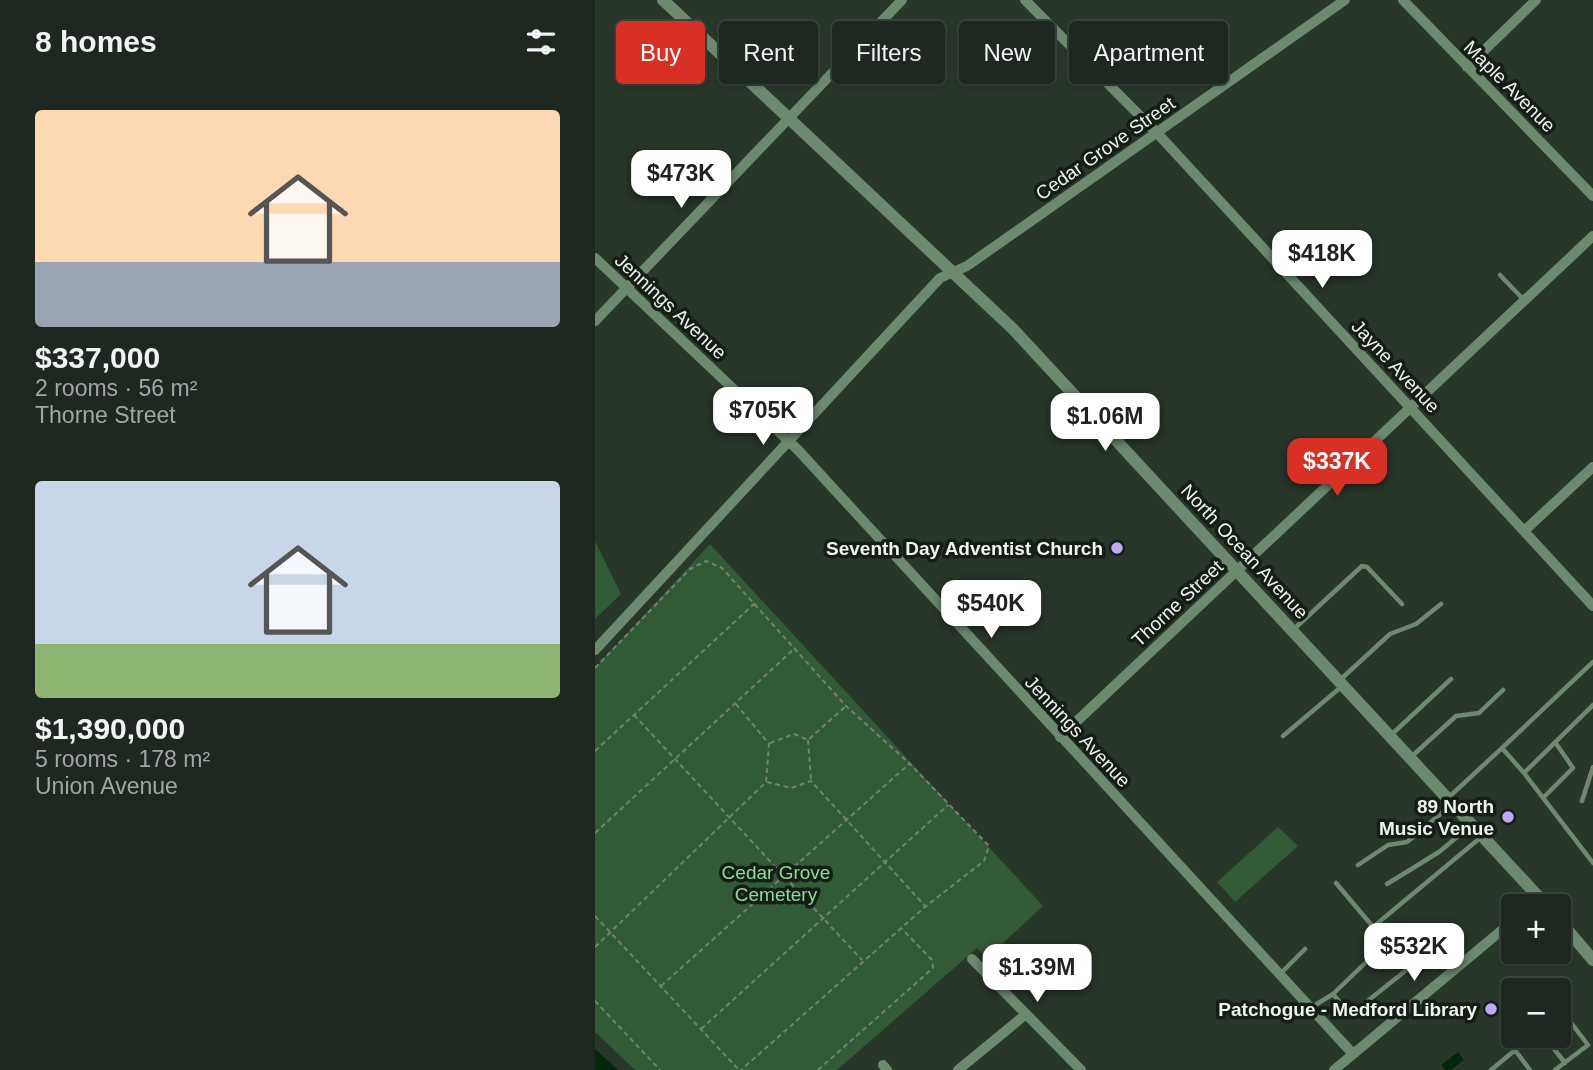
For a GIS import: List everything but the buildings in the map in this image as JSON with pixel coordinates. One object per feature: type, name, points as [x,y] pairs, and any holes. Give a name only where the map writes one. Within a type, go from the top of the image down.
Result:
[{"type":"street","name":"North Ocean Avenue","points":[[663,0],[1021,338],[1451,800],[1531,894]]},
{"type":"street","points":[[595,321],[902,0]]},
{"type":"street","name":"Jayne Avenue","points":[[1025,0],[1158,134],[1593,606]]},
{"type":"street","name":"Cedar Grove Street","points":[[595,650],[940,278],[967,266],[1345,0]]},
{"type":"street","name":"Maple Avenue","points":[[1403,0],[1593,196]]},
{"type":"street","points":[[1467,67],[1536,0]]},
{"type":"street","name":"Thorne Street","points":[[1060,737],[1593,236]]},
{"type":"street","name":"Jennings Avenue","points":[[595,258],[789,441],[1355,1056]]},
{"type":"street","points":[[1524,531],[1593,467]]},
{"type":"street","points":[[1335,1070],[1355,1056],[1501,931]]},
{"type":"street","points":[[1571,934],[1593,960]]},
{"type":"street","points":[[972,959],[1081,1070]]},
{"type":"street","points":[[958,1070],[1025,1015]]},
{"type":"lane","points":[[1500,275],[1524,300]]},
{"type":"lane","points":[[1293,630],[1362,566],[1367,567],[1402,604]]},
{"type":"lane","points":[[1283,736],[1342,683],[1390,634],[1416,624],[1441,604]]},
{"type":"lane","points":[[1358,865],[1388,845],[1407,842],[1593,662]]},
{"type":"lane","points":[[1391,736],[1451,679]]},
{"type":"lane","points":[[1411,757],[1456,716],[1479,713],[1503,690]]},
{"type":"lane","points":[[1524,773],[1593,705]]},
{"type":"lane","points":[[1543,798],[1573,768],[1555,742]]},
{"type":"lane","points":[[1502,748],[1593,863]]},
{"type":"lane","points":[[1582,800],[1592,771]]},
{"type":"lane","points":[[1387,884],[1439,852],[1472,824]]},
{"type":"lane","points":[[1373,927],[1483,835]]},
{"type":"lane","points":[[1336,883],[1390,947],[1422,926],[1461,964]]},
{"type":"lane","points":[[1311,1007],[1333,994],[1386,943]]},
{"type":"lane","points":[[1333,994],[1350,1015],[1439,944]]},
{"type":"lane","points":[[1280,974],[1305,948]]},
{"type":"lane","points":[[1555,1070],[1588,1045],[1571,1023]]},
{"type":"lane","points":[[1491,1070],[1517,1048]]},
{"type":"lane","points":[[1553,1048],[1565,1063]]},
{"type":"lane","points":[[1515,1050],[1530,1070]]},
{"type":"path","points":[[595,668],[690,569],[706,561],[722,568],[846,706],[910,764],[989,846],[984,862],[925,907],[740,1070],[595,916]]},
{"type":"path","points":[[595,751],[755,603]]},
{"type":"path","points":[[595,833],[796,648]]},
{"type":"path","points":[[595,947],[766,782],[769,744],[736,704]]},
{"type":"path","points":[[808,740],[846,706]]},
{"type":"path","points":[[634,715],[863,961]]},
{"type":"path","points":[[769,744],[794,734],[808,740]]},
{"type":"path","points":[[808,740],[811,781],[925,907]]},
{"type":"path","points":[[661,986],[910,764]]},
{"type":"path","points":[[766,782],[790,788],[811,781]]},
{"type":"path","points":[[701,1029],[949,804]]},
{"type":"path","points":[[818,1070],[933,968],[932,960],[901,928]]},
{"type":"path","points":[[595,1001],[660,1070]]},
{"type":"green space","points":[[595,541],[621,594],[595,619]]},
{"type":"green space","name":"Cedar Grove Cemetery","points":[[710,544],[1043,906],[987,958],[977,948],[837,1070],[635,1070],[595,1032],[595,668]]},
{"type":"green space","points":[[1278,827],[1298,846],[1235,902],[1217,882]]},
{"type":"shaded area","points":[[595,1049],[618,1070],[595,1070]]},
{"type":"shaded area","points":[[1458,1052],[1464,1060],[1451,1070],[1445,1070],[1441,1065]]},
{"type":"place","name":"Seventh Day Adventist Church","points":[[1117,548]]},
{"type":"place","name":"89 North Music Venue","points":[[1508,817]]},
{"type":"place","name":"Patchogue - Medford Library","points":[[1491,1009]]}]
